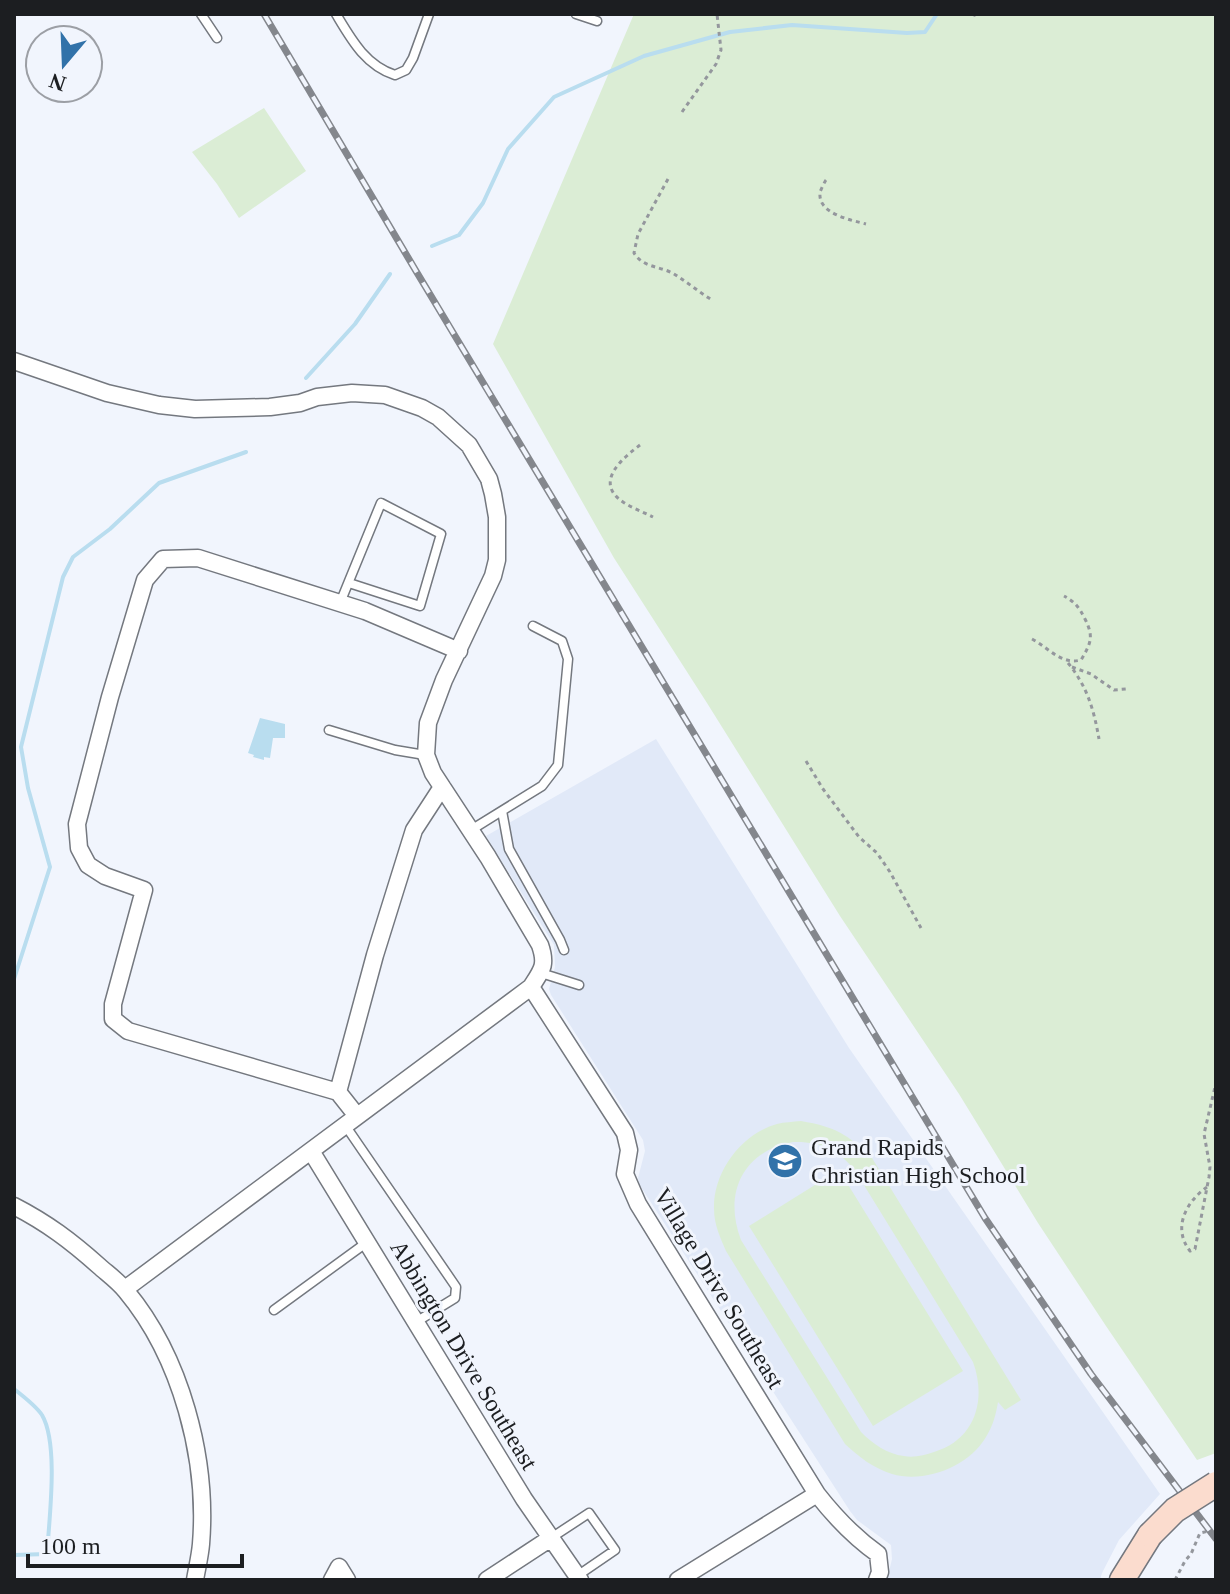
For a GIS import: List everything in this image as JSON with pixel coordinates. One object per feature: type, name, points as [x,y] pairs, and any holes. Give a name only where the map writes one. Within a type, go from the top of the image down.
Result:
[{"type":"main road","points":[[1122,1580],[1150,1535],[1175,1510],[1216,1484]]},
{"type":"street","points":[[14,361],[107,393],[183,408],[225,410],[300,403],[317,397],[352,393],[385,395],[438,417],[469,445],[489,479],[497,517],[499,544],[493,576],[444,680],[428,723],[426,755],[433,773],[540,945],[544,958],[541,973],[531,987],[125,1289]]},
{"type":"street","points":[[338,1092],[128,1031],[113,1019],[113,1004],[144,890],[105,876],[88,865],[79,848],[77,824],[106,710],[145,580],[163,559],[198,558],[365,611],[459,651]]},
{"type":"street","points":[[351,1120],[338,1092],[375,955],[414,830],[442,787]]},
{"type":"street","name":"Village Drive Southeast","points":[[531,987],[625,1133],[629,1150],[625,1174],[638,1204],[817,1494],[859,1541],[878,1554],[880,1572],[877,1580]]},
{"type":"street","name":"Abbington Drive Southeast","points":[[311,1151],[524,1499],[579,1578]]},
{"type":"street","points":[[14,1206],[67,1238],[125,1289],[149,1324],[170,1364],[186,1405],[197,1450],[202,1516],[195,1580]]},
{"type":"street","points":[[678,1580],[817,1494]]},
{"type":"street","points":[[487,1580],[551,1538]]},
{"type":"street","points":[[332,1580],[339,1567],[347,1580]]},
{"type":"lane","points":[[201,14],[217,38]]},
{"type":"lane","points":[[336,14],[369,61],[382,71],[395,75],[406,70],[413,58],[429,14]]},
{"type":"lane","points":[[576,14],[597,21]]},
{"type":"lane","points":[[340,603],[381,503],[441,534],[420,606],[349,583]]},
{"type":"lane","points":[[470,831],[542,786],[558,765],[568,659],[562,641],[533,626]]},
{"type":"lane","points":[[329,730],[395,750],[426,755]]},
{"type":"lane","points":[[502,811],[509,849],[564,950]]},
{"type":"lane","points":[[541,973],[579,985]]},
{"type":"lane","points":[[351,1120],[456,1287],[455,1298],[416,1322]]},
{"type":"lane","points":[[274,1310],[367,1243]]},
{"type":"lane","points":[[551,1538],[589,1513],[615,1550],[579,1578]]},
{"type":"path","points":[[682,112],[716,64],[721,50],[717,14]]},
{"type":"path","points":[[972,14],[977,16]]},
{"type":"path","points":[[668,179],[638,234],[634,253],[638,259],[675,275],[712,300]]},
{"type":"path","points":[[826,180],[820,193],[824,206],[830,212],[866,224]]},
{"type":"path","points":[[640,445],[617,464],[611,483],[621,501],[653,517]]},
{"type":"path","points":[[1032,639],[1070,663],[1081,660],[1089,647],[1092,632],[1077,603],[1064,596]]},
{"type":"path","points":[[1067,661],[1084,686],[1092,705],[1099,739]]},
{"type":"path","points":[[1071,667],[1091,674],[1114,690],[1126,689]]},
{"type":"path","points":[[806,761],[859,837],[877,853],[921,928]]},
{"type":"path","points":[[1207,1187],[1197,1195],[1182,1218],[1181,1235],[1190,1251],[1195,1249],[1199,1235],[1207,1187],[1210,1167],[1204,1134],[1215,1087]]},
{"type":"path","points":[[1175,1580],[1200,1533],[1209,1531],[1216,1534]]},
{"type":"shaded area","name":"Grand Rapids Christian High School","points":[[656,739],[849,1048],[1160,1494],[1119,1540],[1100,1580],[887,1580],[892,1559],[891,1545],[857,1520],[850,1511],[639,1184],[645,1151],[643,1140],[551,995],[554,945],[486,836]]},
{"type":"green space","points":[[634,14],[1216,14],[1216,1453],[1197,1460],[1038,1223],[959,1094],[840,916],[614,558],[493,344]]},
{"type":"green space","points":[[264,108],[306,171],[239,218],[192,152]]},
{"type":"green space","points":[[801,1121],[840,1133],[872,1158],[1021,1400],[1005,1410],[998,1402],[986,1437],[969,1456],[945,1470],[918,1477],[892,1474],[867,1462],[845,1444],[726,1251],[716,1225],[714,1209],[718,1182],[724,1168],[752,1136],[777,1124]],"holes":[[[793,1142],[827,1148],[854,1169],[973,1362],[979,1390],[978,1404],[968,1428],[948,1446],[912,1457],[892,1453],[870,1441],[861,1432],[741,1240],[734,1206],[742,1177],[761,1154]]]},
{"type":"green space","points":[[839,1170],[963,1371],[873,1426],[749,1226]]},
{"type":"water","points":[[260,718],[285,724],[285,738],[273,738],[270,758],[264,757],[264,760],[248,753]]},
{"type":"waterway","points":[[432,246],[459,235],[483,203],[508,149],[554,97],[644,56],[730,32],[792,25],[925,32],[937,14]]},
{"type":"waterway","points":[[306,378],[355,324],[390,274]]},
{"type":"waterway","points":[[14,979],[50,867],[28,788],[21,747],[63,577],[73,557],[110,529],[159,483],[246,452]]},
{"type":"waterway","points":[[14,1389],[42,1415],[52,1463],[47,1554],[14,1555]]},
{"type":"railway","points":[[264,14],[985,1218],[1091,1374],[1216,1539]]},
{"type":"place","name":"Grand Rapids Christian High School","points":[[785,1161]]}]
